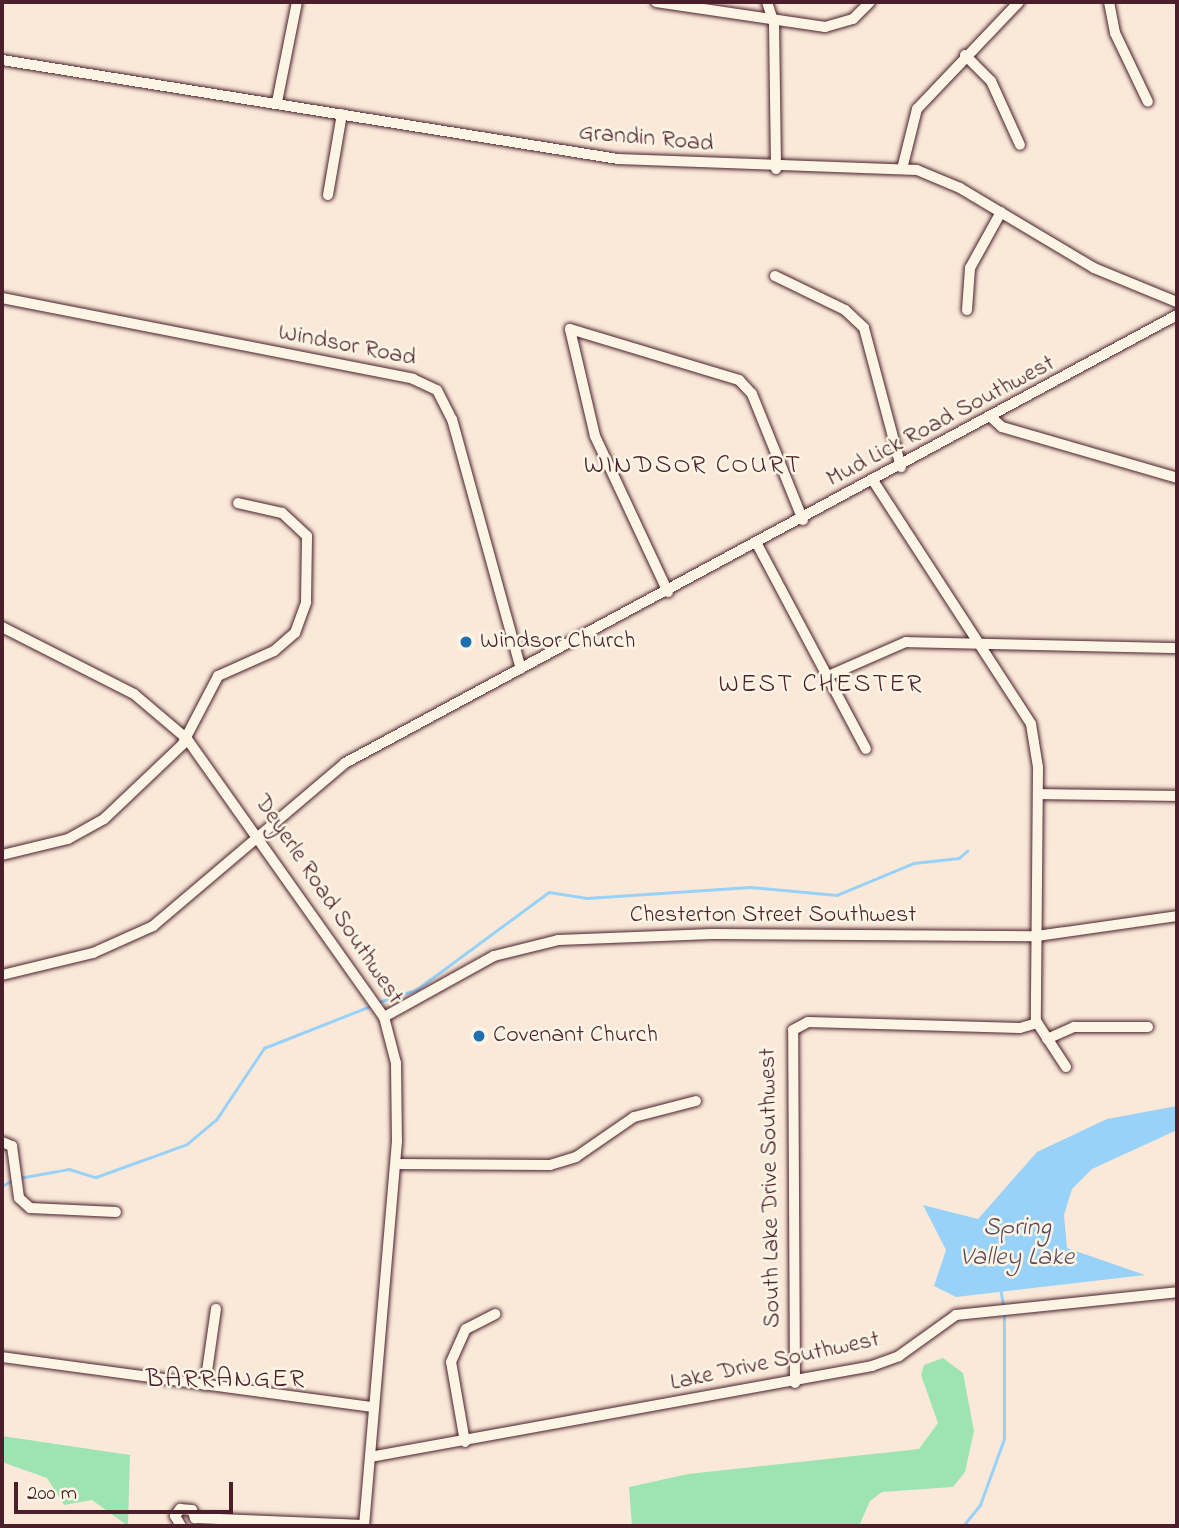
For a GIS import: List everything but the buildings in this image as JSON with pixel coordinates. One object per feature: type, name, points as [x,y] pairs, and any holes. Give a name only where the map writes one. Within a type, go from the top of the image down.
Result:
[{"type":"street","points":[[276,102],[297,2]]},
{"type":"street","points":[[656,2],[774,23],[834,26],[870,2]]},
{"type":"street","points":[[767,2],[774,23],[776,169]]},
{"type":"street","points":[[902,169],[917,109],[965,55],[1019,2]]},
{"type":"street","points":[[1109,2],[1115,33],[1148,102]]},
{"type":"street","points":[[965,55],[991,81],[1020,145]]},
{"type":"street","name":"Grandin Road","points":[[2,60],[85,69],[607,158],[776,169],[902,169],[938,177],[1094,268],[1177,302]]},
{"type":"street","points":[[328,195],[342,114]]},
{"type":"street","points":[[967,310],[970,268],[1001,212]]},
{"type":"street","points":[[775,276],[845,310],[864,328],[901,467]]},
{"type":"street","name":"Windsor Road","points":[[2,298],[413,379],[437,390],[452,419],[521,669]]},
{"type":"street","name":"Mud Lick Road Southwest","points":[[2,975],[129,939],[191,899],[258,834],[345,763],[1172,325],[1177,315]]},
{"type":"street","points":[[668,592],[595,436],[570,329],[739,380],[752,394],[803,520]]},
{"type":"street","points":[[992,418],[1002,426],[1177,478]]},
{"type":"street","points":[[874,482],[983,644],[1031,724],[1038,794],[1037,1023],[1066,1068]]},
{"type":"street","points":[[2,855],[92,828],[187,739],[209,685],[232,667],[284,646],[304,610],[310,552],[302,528],[282,513],[238,503]]},
{"type":"street","points":[[757,544],[866,749]]},
{"type":"street","name":"Deyerle Road Southwest","points":[[2,627],[134,694],[187,739],[258,834],[380,1009],[397,1076],[396,1164],[364,1526]]},
{"type":"street","points":[[828,676],[895,644],[1177,648]]},
{"type":"street","points":[[1038,794],[1177,796]]},
{"type":"street","name":"Chesterton Street Southwest","points":[[380,1009],[494,956],[558,940],[712,934],[1037,936],[1177,916]]},
{"type":"street","name":"South Lake Drive Southwest","points":[[795,1383],[793,1030],[808,1022],[1020,1028],[1037,1023]]},
{"type":"street","points":[[1047,1039],[1074,1027],[1148,1027]]},
{"type":"street","points":[[396,1164],[550,1165],[576,1157],[634,1117],[696,1101]]},
{"type":"street","points":[[2,1142],[12,1146],[16,1179],[30,1208],[116,1212]]},
{"type":"street","name":"Lake Drive Southwest","points":[[370,1457],[795,1383],[892,1359],[956,1315],[1177,1292]]},
{"type":"street","points":[[205,1385],[215,1309]]},
{"type":"street","points":[[465,1442],[451,1377],[453,1353],[466,1329],[495,1314]]},
{"type":"street","points":[[2,1357],[374,1407]]},
{"type":"street","points":[[181,1526],[175,1516],[180,1509],[188,1508],[192,1522],[364,1526]]},
{"type":"green space","points":[[943,1358],[963,1373],[974,1431],[965,1472],[953,1487],[882,1492],[870,1501],[859,1526],[632,1526],[629,1487],[688,1474],[919,1449],[938,1423],[921,1375],[924,1365]]},
{"type":"green space","points":[[2,1436],[130,1455],[128,1526],[92,1500],[64,1505],[47,1478],[2,1462]]},
{"type":"water","name":"Spring Valley Lake","points":[[1177,1106],[1177,1130],[1092,1169],[1072,1189],[1064,1215],[1067,1248],[1145,1275],[956,1297],[934,1286],[946,1250],[923,1205],[978,1219],[1037,1152],[1107,1119]]},
{"type":"waterway","points":[[379,1002],[416,990],[549,892],[587,898],[750,887],[837,895],[914,863],[959,858],[967,851]]},
{"type":"waterway","points":[[19,1178],[69,1169],[96,1177],[187,1144],[216,1120],[264,1048],[373,1005]]},
{"type":"waterway","points":[[2,1186],[13,1180]]},
{"type":"waterway","points":[[1001,1291],[1004,1308]]},
{"type":"waterway","points":[[963,1526],[980,1505],[1004,1439],[1004,1315]]},
{"type":"place","name":"Windsor Church","points":[[466,642]]},
{"type":"place","name":"Covenant Church","points":[[479,1036]]},
{"type":"district","name":"WINDSOR COURT","points":[[693,467]]},
{"type":"district","name":"WEST CHESTER","points":[[821,686]]},
{"type":"district","name":"BARRANGER","points":[[226,1381]]}]
